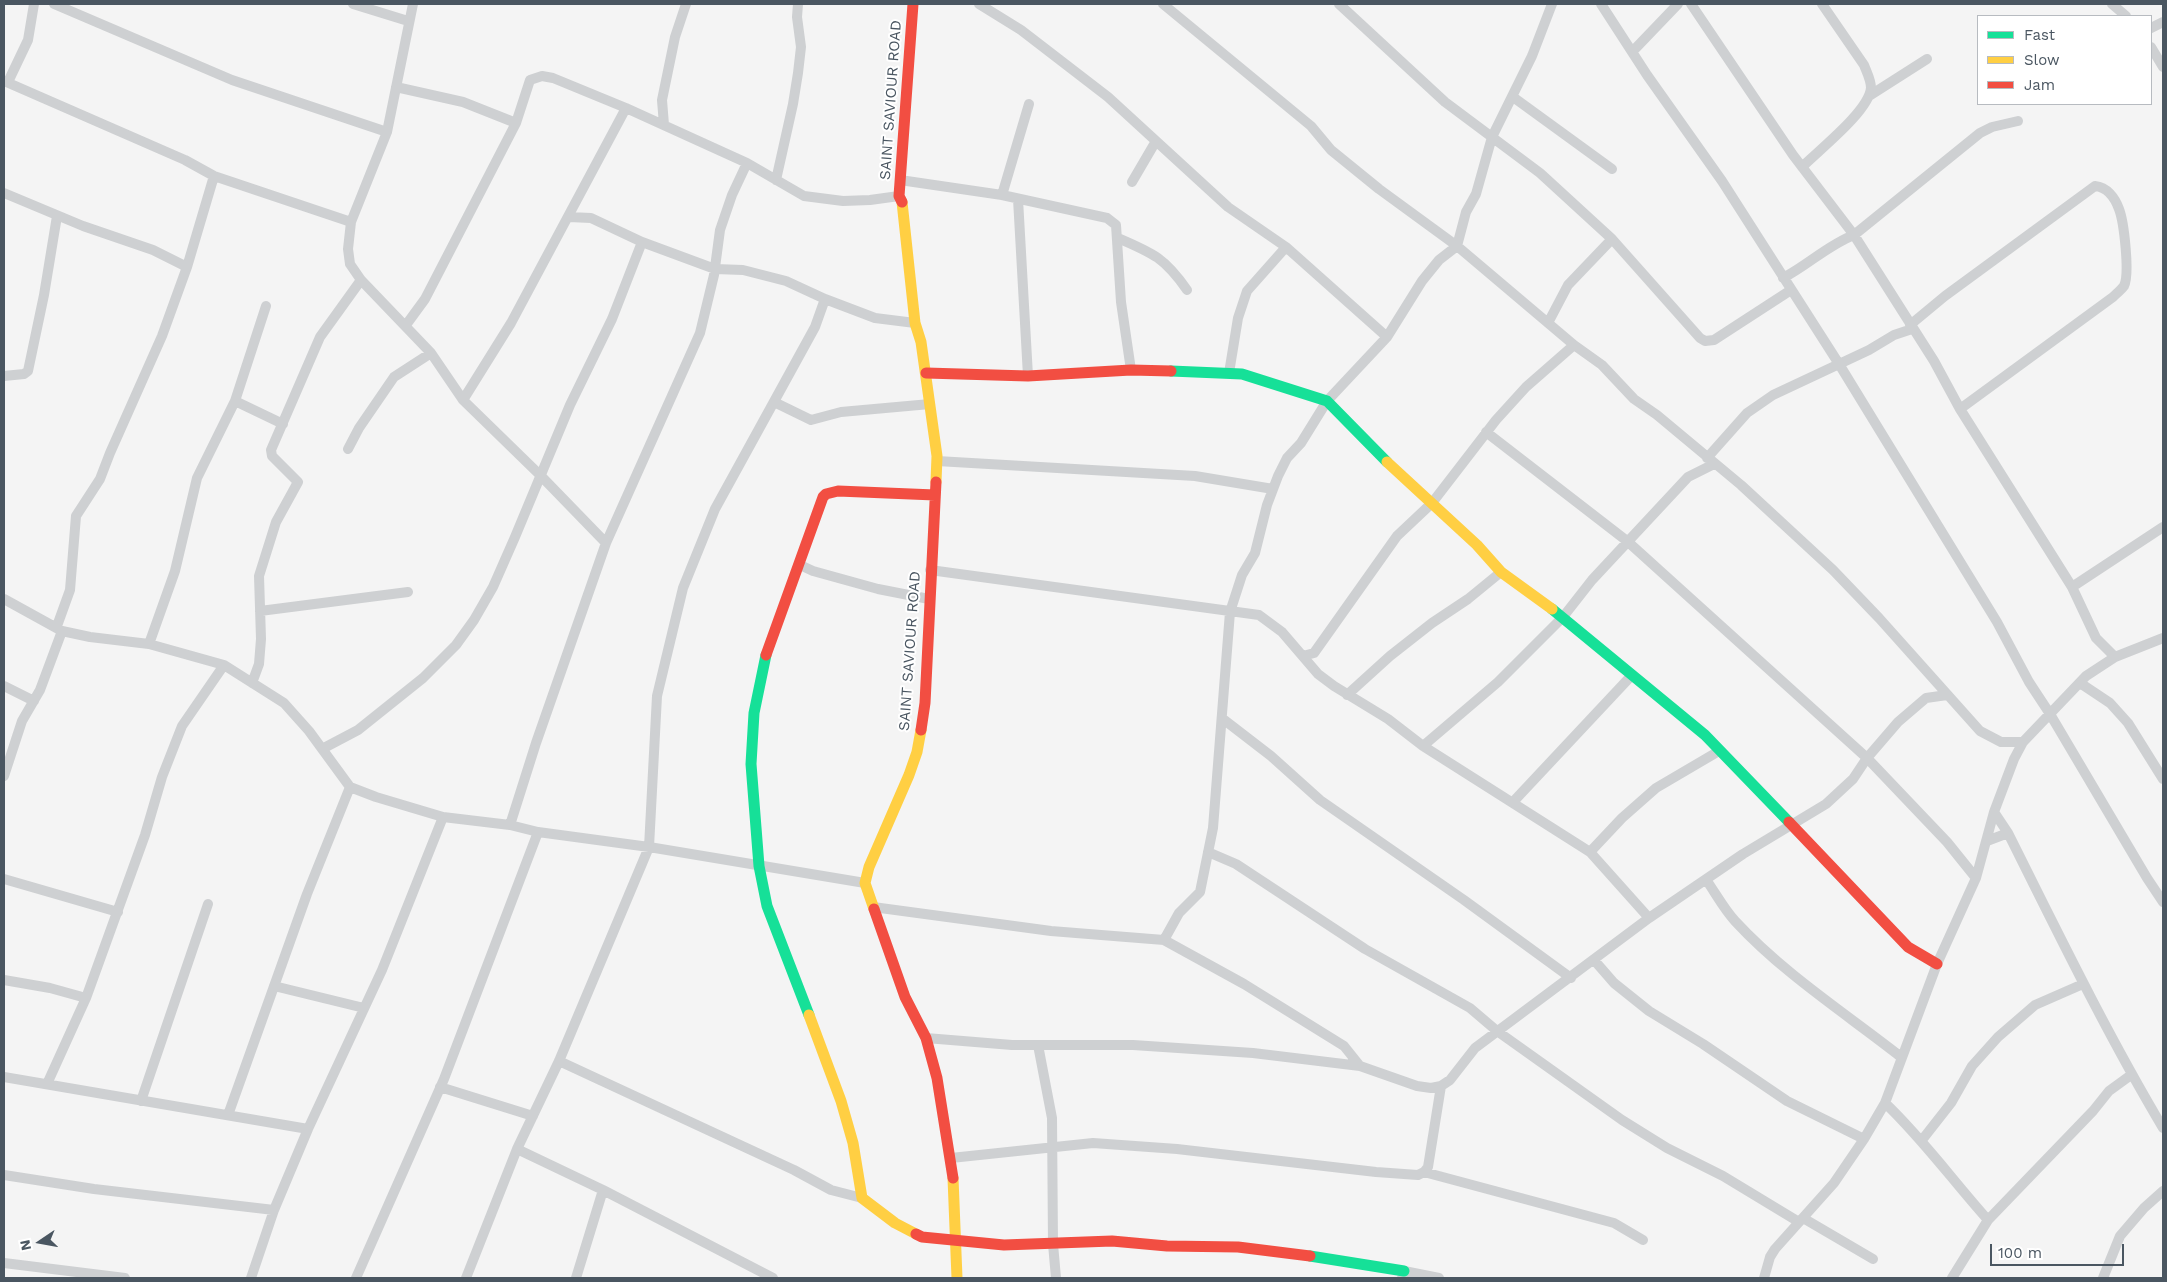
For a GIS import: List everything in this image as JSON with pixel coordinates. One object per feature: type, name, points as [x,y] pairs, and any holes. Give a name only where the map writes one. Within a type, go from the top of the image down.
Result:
[{"type":"street","points":[[34,4],[28,40],[6,82],[185,160],[214,176],[351,222]]},
{"type":"street","points":[[54,4],[232,80],[388,132]]},
{"type":"street","points":[[353,4],[408,20]]},
{"type":"street","points":[[413,4],[408,20],[388,132],[351,222],[348,249],[350,264],[361,280],[431,353],[463,400],[606,543]]},
{"type":"street","points":[[664,124],[662,100],[675,37],[686,4]]},
{"type":"street","points":[[776,180],[798,73],[801,46],[797,17],[798,4]]},
{"type":"street","name":"SAINT SAVIOUR ROAD","points":[[865,883],[869,864],[915,760],[924,703],[937,461],[926,373],[915,323],[902,202],[899,196],[914,4]]},
{"type":"street","points":[[979,4],[1020,30],[1108,97],[1228,207],[1286,247],[1387,337]]},
{"type":"street","points":[[1163,4],[1311,126],[1331,150],[1379,189],[1457,246],[1504,288],[1574,345],[1602,365],[1634,399],[1657,415],[1748,491],[1832,570],[1879,618],[1980,731],[2001,742],[2014,759]]},
{"type":"street","points":[[1339,4],[1444,102],[1540,173],[1612,239],[1685,322],[1705,341],[1714,340],[1723,335],[1791,290]]},
{"type":"street","points":[[1164,940],[1179,913],[1200,892],[1213,828],[1230,612],[1242,575],[1256,553],[1273,489],[1287,458],[1300,443],[1327,401],[1387,337],[1422,281],[1439,260],[1457,246],[1466,212],[1476,194],[1492,138],[1513,97],[1552,4]]},
{"type":"street","points":[[1601,4],[1722,181],[1840,364],[1997,622],[2030,682],[2163,902]]},
{"type":"street","points":[[1632,52],[1678,4]]},
{"type":"street","points":[[1691,4],[1802,167],[1854,235],[1934,361],[1960,409],[2072,587],[2096,638],[2116,657]]},
{"type":"street","points":[[1802,167],[1860,111],[1869,96],[1871,87],[1867,71],[1822,4]]},
{"type":"street","points":[[2112,4],[2125,15]]},
{"type":"street","points":[[2152,49],[2163,67]]},
{"type":"street","points":[[1869,96],[1927,59]]},
{"type":"street","points":[[406,325],[425,299],[516,123],[528,83],[535,77],[553,78],[664,124],[747,163],[804,196],[842,201],[899,196]]},
{"type":"street","points":[[396,87],[463,102],[516,123]]},
{"type":"street","points":[[1513,97],[1578,142],[1612,170]]},
{"type":"street","points":[[1002,195],[1029,104]]},
{"type":"street","points":[[463,400],[511,323],[626,108]]},
{"type":"street","points":[[1784,278],[1841,240],[1854,235],[1980,133],[1992,127],[2018,121]]},
{"type":"street","points":[[1132,182],[1156,142]]},
{"type":"street","points":[[510,825],[606,543],[700,333],[715,269],[720,230],[732,195],[747,163]]},
{"type":"street","points":[[4,772],[22,721],[40,690],[60,628],[70,590],[76,516],[100,479],[162,336],[187,267],[214,176]]},
{"type":"street","points":[[900,180],[1002,195],[1107,218],[1116,225],[1121,302],[1131,370]]},
{"type":"street","points":[[1423,746],[1498,682],[1563,617],[1592,580],[1627,541],[1688,477],[1711,461],[1747,413],[1773,396],[1911,327],[1945,296],[2096,186],[2101,186],[2109,192],[2119,209],[2126,252],[2127,273],[2124,286],[2113,297],[1960,409]]},
{"type":"street","points":[[4,193],[57,216],[153,250],[187,267]]},
{"type":"street","points":[[1018,199],[1028,376]]},
{"type":"street","points":[[4,376],[24,374],[28,371],[44,295],[57,216]]},
{"type":"street","points":[[569,217],[591,218],[642,242],[715,269],[743,270],[786,281],[825,299],[875,318],[915,323]]},
{"type":"street","points":[[1118,238],[1150,252],[1172,268],[1187,290]]},
{"type":"street","points":[[1548,323],[1568,285],[1612,239]]},
{"type":"street","points":[[322,749],[358,730],[423,678],[456,645],[474,620],[492,587],[570,405],[612,319],[642,242]]},
{"type":"street","points":[[1229,373],[1238,318],[1247,291],[1286,247]]},
{"type":"street","points":[[252,684],[259,664],[261,639],[259,576],[276,522],[298,482],[287,473],[271,453],[320,337],[361,280]]},
{"type":"street","points":[[466,1278],[517,1149],[559,1061],[649,847],[657,696],[683,588],[716,509],[815,327],[825,299]]},
{"type":"street","points":[[149,644],[175,571],[197,478],[235,401],[266,306]]},
{"type":"street","points":[[1303,656],[1314,654],[1397,536],[1432,502],[1486,432],[1526,387],[1574,345]]},
{"type":"street","points":[[348,448],[359,428],[394,377],[431,353]]},
{"type":"street","points":[[926,373],[1028,376],[1131,370],[1229,373],[1242,374],[1327,401],[1367,443],[1477,545],[1501,572],[1563,617],[1705,736],[1908,947],[1937,964]]},
{"type":"street","points":[[235,401],[282,424]]},
{"type":"street","points":[[774,402],[811,420],[841,412],[930,404]]},
{"type":"street","points":[[1486,432],[1627,541],[1867,758],[1947,842],[1976,878]]},
{"type":"street","points":[[937,461],[1195,476],[1273,489]]},
{"type":"street","points":[[862,1198],[861,1180],[853,1143],[841,1101],[767,906],[759,866],[751,764],[754,713],[766,655],[823,497],[826,494],[838,492],[935,495]]},
{"type":"street","points":[[2072,587],[2163,527]]},
{"type":"street","points":[[800,565],[813,571],[878,589],[929,598]]},
{"type":"street","points":[[930,570],[1259,615],[1282,632],[1318,674],[1347,695],[1388,719],[1423,746],[1590,852],[1649,918]]},
{"type":"street","points":[[1347,695],[1390,656],[1432,623],[1468,599],[1501,572]]},
{"type":"street","points":[[260,610],[408,592]]},
{"type":"street","points":[[4,599],[60,628],[90,637],[149,644],[224,666],[284,703],[310,731],[350,786],[376,797],[443,817],[510,825],[538,832],[649,847],[865,883],[905,997],[926,1038],[936,1078],[951,1158],[955,1193],[957,1278]]},
{"type":"street","points":[[1764,1278],[1770,1256],[1834,1183],[1864,1139],[1885,1103],[1937,964],[1976,878],[1994,812],[2014,759],[2023,742],[2086,676],[2116,657],[2163,638]]},
{"type":"street","points":[[47,1084],[86,998],[146,836],[162,777],[182,726],[224,666]]},
{"type":"street","points":[[1513,802],[1632,675]]},
{"type":"street","points":[[2080,683],[2110,703],[2128,723],[2163,779]]},
{"type":"street","points":[[4,686],[34,701]]},
{"type":"street","points":[[926,1038],[1012,1045],[1163,1047],[1252,1053],[1360,1066],[1417,1086],[1431,1088],[1442,1086],[1450,1080],[1475,1048],[1649,918],[1707,881],[1743,854],[1792,826],[1841,792],[1898,722],[1926,698],[1947,695]]},
{"type":"street","points":[[1223,719],[1271,756],[1320,800],[1464,900],[1570,978]]},
{"type":"street","points":[[2001,742],[2023,742]]},
{"type":"street","points":[[1590,852],[1622,818],[1656,788],[1719,752]]},
{"type":"street","points":[[228,1115],[307,894],[350,786]]},
{"type":"street","points":[[1994,812],[2008,833],[2083,984],[2131,1075],[2163,1128]]},
{"type":"street","points":[[250,1278],[274,1210],[308,1129],[382,970],[443,817]]},
{"type":"street","points":[[356,1278],[440,1087],[538,832]]},
{"type":"street","points":[[1987,841],[2008,833]]},
{"type":"street","points":[[1208,852],[1236,864],[1364,949],[1470,1008],[1498,1031],[1622,1120],[1667,1148],[1723,1176],[1873,1259]]},
{"type":"street","points":[[4,880],[118,912]]},
{"type":"street","points":[[1707,881],[1734,920],[1770,955],[1812,990],[1901,1057]]},
{"type":"street","points":[[141,1101],[208,904]]},
{"type":"street","points":[[873,907],[1052,931],[1164,940],[1244,984],[1344,1046],[1360,1066]]},
{"type":"street","points":[[1594,960],[1614,983],[1648,1011],[1703,1044],[1787,1101],[1864,1139]]},
{"type":"street","points":[[4,980],[50,988],[86,998]]},
{"type":"street","points":[[1922,1140],[1951,1103],[1972,1066],[1998,1038],[2034,1005],[2083,984]]},
{"type":"street","points":[[274,986],[364,1008]]},
{"type":"street","points":[[1038,1045],[1048,1088],[1052,1118],[1054,1146],[1053,1244],[1056,1278]]},
{"type":"street","points":[[559,1061],[794,1170],[831,1190],[862,1198],[895,1222],[922,1237],[1004,1245],[1112,1241],[1167,1246],[1238,1247],[1328,1258],[1403,1275],[1439,1278]]},
{"type":"street","points":[[1952,1278],[1988,1220],[2093,1111],[2109,1091],[2131,1075]]},
{"type":"street","points":[[4,1077],[308,1129]]},
{"type":"street","points":[[951,1158],[1094,1143],[1132,1145],[1418,1175],[1428,1168],[1442,1086]]},
{"type":"street","points":[[440,1087],[533,1116]]},
{"type":"street","points":[[1885,1103],[1922,1140],[1948,1175],[1988,1220]]},
{"type":"street","points":[[517,1149],[603,1190],[752,1273],[773,1278]]},
{"type":"street","points":[[1424,1172],[1614,1223],[1642,1240]]},
{"type":"street","points":[[4,1175],[94,1189],[274,1210]]},
{"type":"street","points":[[576,1278],[603,1190]]},
{"type":"street","points":[[2103,1278],[2120,1236],[2144,1208],[2163,1191]]},
{"type":"street","points":[[4,1263],[125,1278]]},
{"type":"traffic: fast","points":[[1171,371],[1242,374],[1327,401],[1387,462]]},
{"type":"traffic: fast","points":[[1552,609],[1705,735],[1789,822]]},
{"type":"traffic: fast","points":[[766,655],[754,713],[751,764],[759,866],[767,906],[809,1015]]},
{"type":"traffic: fast","points":[[1310,1256],[1404,1271]]},
{"type":"traffic: slow","points":[[902,202],[915,323],[921,342],[937,456],[936,482]]},
{"type":"traffic: slow","points":[[1387,462],[1477,545],[1501,572],[1552,609]]},
{"type":"traffic: slow","points":[[874,909],[865,883],[869,867],[909,775],[917,752],[921,730]]},
{"type":"traffic: slow","points":[[809,1015],[841,1101],[853,1143],[862,1198],[895,1223],[916,1234]]},
{"type":"traffic: slow","points":[[953,1178],[957,1278]]},
{"type":"traffic: jam","points":[[902,202],[899,196],[913,4]]},
{"type":"traffic: jam","points":[[926,373],[1028,376],[1131,370],[1171,371]]},
{"type":"traffic: jam","points":[[921,730],[925,703],[936,482]]},
{"type":"traffic: jam","points":[[766,655],[823,497],[826,494],[838,491],[935,495]]},
{"type":"traffic: jam","points":[[1789,822],[1908,947],[1937,964]]},
{"type":"traffic: jam","points":[[874,909],[905,997],[926,1038],[937,1078],[953,1178]]},
{"type":"traffic: jam","points":[[916,1234],[922,1237],[1004,1245],[1112,1241],[1167,1246],[1238,1247],[1310,1256]]}]
